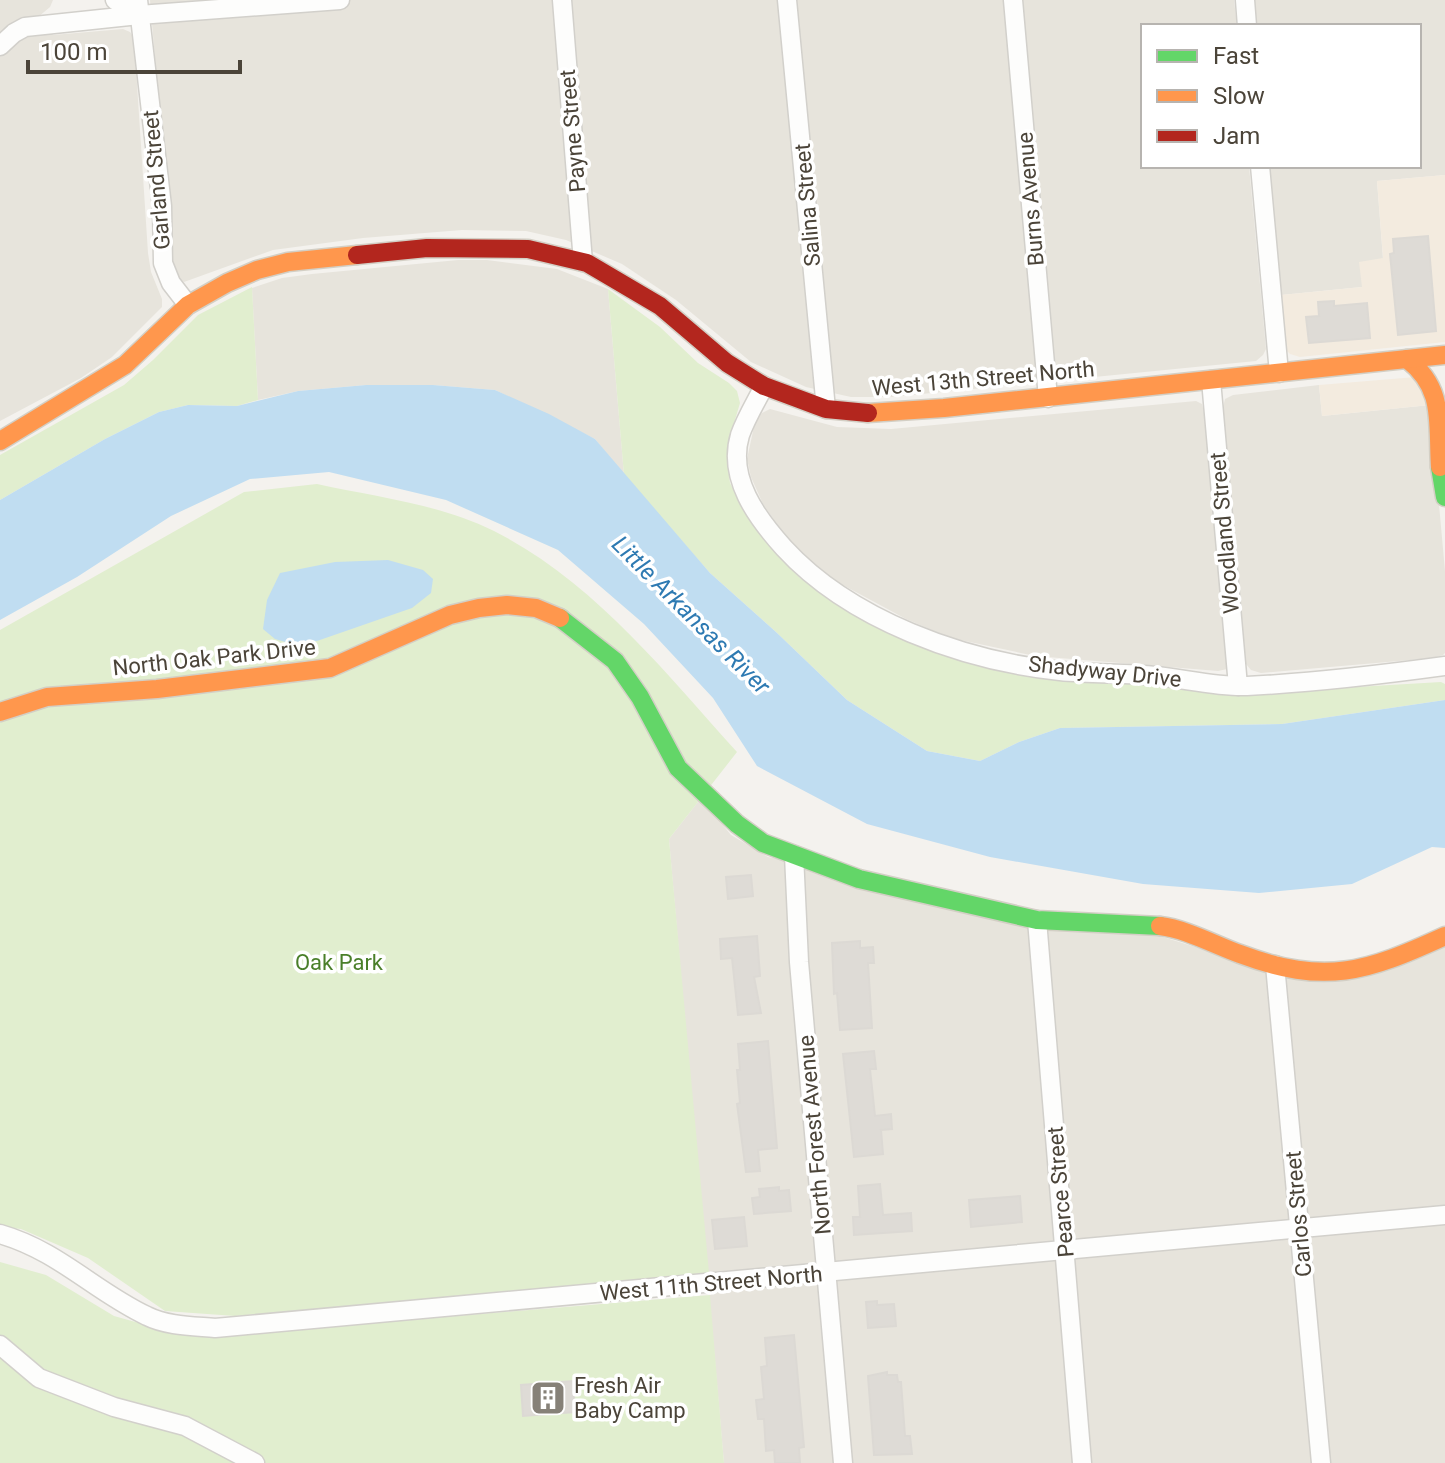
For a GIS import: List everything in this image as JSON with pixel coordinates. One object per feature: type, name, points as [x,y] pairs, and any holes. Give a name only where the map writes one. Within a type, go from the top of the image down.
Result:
[{"type":"street","points":[[115,0],[139,8]]},
{"type":"street","points":[[0,46],[25,27],[139,8],[340,0]]},
{"type":"street","name":"Payne Street","points":[[562,0],[583,262]]},
{"type":"street","name":"Salina Street","points":[[787,0],[826,409]]},
{"type":"street","name":"Burns Avenue","points":[[1013,0],[1048,398]]},
{"type":"street","points":[[1245,0],[1247,24]]},
{"type":"street","name":"Garland Street","points":[[139,8],[162,206],[163,263],[171,283],[188,305]]},
{"type":"street","points":[[1260,168],[1279,373]]},
{"type":"street","name":"West 13th Street North","points":[[0,441],[125,365],[188,305],[227,283],[257,270],[321,258],[427,248],[528,249],[583,262],[660,306],[727,363],[764,386],[826,409],[847,413],[887,413],[1048,398],[1445,355]]},
{"type":"street","points":[[1407,359],[1425,372],[1434,384],[1438,399],[1440,467],[1445,497]]},
{"type":"street","name":"Woodland Street","points":[[1211,380],[1238,686]]},
{"type":"street","name":"Shadyway Drive","points":[[764,386],[740,436],[738,473],[748,498],[773,535],[832,592],[928,641],[1058,671],[1156,676],[1238,686],[1352,678],[1445,666]]},
{"type":"street","points":[[1440,467],[1445,442]]},
{"type":"street","name":"North Oak Park Drive","points":[[0,712],[47,697],[157,689],[330,668],[450,615],[507,605],[536,608],[560,618],[615,661],[640,697],[678,768],[705,796],[763,843],[859,879],[1037,920],[1164,926],[1275,965],[1326,974],[1365,969],[1445,936]]},
{"type":"street","name":"North Forest Avenue","points":[[794,855],[799,962],[843,1463]]},
{"type":"street","name":"Pearce Street","points":[[1037,920],[1082,1463]]},
{"type":"street","name":"Carlos Street","points":[[1275,965],[1321,1463]]},
{"type":"street","name":"West 11th Street North","points":[[0,1234],[45,1251],[147,1316],[215,1328],[1445,1215]]},
{"type":"street","points":[[0,1345],[39,1378],[114,1407],[185,1426],[255,1463]]},
{"type":"shaded area","points":[[0,0],[53,0],[38,17],[53,35],[123,29],[134,38],[148,253],[162,307],[112,357],[81,378],[0,421]]},
{"type":"shaded area","points":[[150,0],[1234,0],[1237,24],[1141,24],[1141,168],[1249,168],[1266,349],[1256,361],[891,397],[851,397],[806,387],[751,362],[676,300],[622,264],[566,240],[526,231],[462,230],[363,238],[273,250],[184,282],[177,277],[173,268]]},
{"type":"shaded area","points":[[1254,0],[1445,0],[1445,175],[1377,181],[1383,259],[1362,287],[1281,295],[1269,168],[1421,168],[1421,24],[1256,24]]},
{"type":"shaded area","points":[[1445,175],[1445,342],[1300,357],[1290,354],[1286,350],[1281,295],[1362,287],[1359,262],[1383,258],[1377,181]]},
{"type":"shaded area","points":[[458,260],[487,260],[557,269],[608,289],[624,475],[595,439],[495,390],[433,385],[366,385],[298,391],[258,400],[252,288],[282,278]]},
{"type":"shaded area","points":[[1416,377],[1424,380],[1430,405],[1322,416],[1319,385]]},
{"type":"shaded area","points":[[1319,385],[1322,416],[1430,405],[1445,571],[1443,655],[1261,673],[1251,670],[1246,664],[1223,407],[1225,399],[1233,395]]},
{"type":"shaded area","points":[[1196,401],[1202,404],[1204,412],[1228,665],[1227,669],[1218,671],[1035,656],[951,638],[906,619],[841,584],[810,563],[787,539],[763,504],[747,459],[755,422],[770,409],[837,427],[891,429]]},
{"type":"shaded area","points":[[701,798],[731,835],[768,857],[1147,932],[1295,978],[1445,947],[1445,1463],[724,1463],[669,839]]},
{"type":"green space","points":[[252,287],[258,400],[237,406],[188,405],[159,412],[105,439],[0,500],[0,455],[124,385],[198,315]]},
{"type":"green space","points":[[608,289],[660,327],[698,363],[737,391],[740,403],[727,459],[730,483],[749,519],[772,549],[800,578],[825,596],[889,632],[937,653],[982,667],[1031,677],[1271,692],[1441,682],[1445,684],[1445,700],[1282,724],[1060,728],[1019,742],[980,761],[927,751],[847,700],[710,573],[624,475]]},
{"type":"green space","name":"Oak Park","points":[[317,484],[452,514],[494,531],[530,551],[595,601],[625,630],[737,752],[669,839],[709,1273],[235,1316],[165,1311],[88,1258],[21,1229],[0,1227],[0,630],[244,492]]},
{"type":"green space","points":[[0,1262],[46,1275],[114,1316],[182,1335],[214,1336],[710,1295],[724,1463],[0,1463]]},
{"type":"water","name":"Little Arkansas River","points":[[366,385],[433,385],[495,390],[595,439],[710,573],[847,700],[927,751],[980,761],[1019,742],[1060,728],[1282,724],[1445,700],[1445,848],[1432,847],[1352,884],[1259,893],[1143,884],[990,857],[867,824],[757,766],[713,698],[644,624],[558,550],[446,500],[329,472],[250,479],[171,516],[77,577],[0,620],[0,500],[105,439],[159,412],[188,405],[237,406],[298,391]]},
{"type":"water","points":[[388,560],[423,570],[433,579],[431,593],[412,608],[317,641],[289,643],[275,639],[263,629],[267,600],[280,573],[335,562]]},
{"type":"building","points":[[1428,236],[1436,331],[1398,335],[1390,254],[1394,253],[1393,239]]},
{"type":"building","points":[[1334,301],[1334,306],[1367,303],[1370,338],[1309,343],[1306,317],[1319,316],[1318,302]]},
{"type":"building","points":[[751,875],[753,896],[728,899],[726,877]]},
{"type":"building","points":[[757,936],[760,976],[754,977],[761,1013],[738,1015],[732,958],[721,959],[720,939]]},
{"type":"building","points":[[860,941],[860,948],[873,947],[874,963],[868,963],[872,1028],[840,1030],[837,993],[834,994],[832,943]]},
{"type":"building","points":[[768,1041],[777,1148],[758,1150],[760,1171],[746,1172],[737,1104],[740,1103],[738,1044]]},
{"type":"building","points":[[874,1051],[876,1069],[870,1069],[875,1116],[891,1114],[892,1129],[881,1130],[883,1154],[854,1157],[843,1054]]},
{"type":"building","points":[[880,1184],[883,1215],[911,1213],[912,1231],[854,1235],[853,1217],[860,1217],[858,1186]]},
{"type":"building","points":[[779,1187],[779,1191],[789,1190],[791,1211],[754,1214],[752,1198],[760,1197],[759,1189]]},
{"type":"building","points":[[1020,1196],[1022,1222],[971,1227],[969,1200]]},
{"type":"building","points":[[744,1217],[747,1246],[715,1249],[712,1220]]},
{"type":"building","points":[[877,1301],[877,1305],[894,1304],[896,1326],[868,1328],[866,1302]]},
{"type":"building","points":[[794,1335],[804,1447],[799,1448],[800,1463],[775,1463],[774,1450],[766,1451],[764,1419],[758,1419],[756,1400],[764,1399],[761,1367],[767,1366],[765,1338]]},
{"type":"building","points":[[887,1372],[887,1375],[897,1375],[898,1382],[901,1382],[905,1436],[910,1436],[912,1454],[874,1455],[868,1376]]},
{"type":"building","name":"Fresh Air Baby Camp","points":[[573,1381],[575,1412],[523,1416],[521,1385]]},
{"type":"traffic: fast","points":[[1442,452],[1440,467],[1445,497]]},
{"type":"traffic: fast","points":[[560,618],[615,661],[640,697],[678,768],[737,824],[763,843],[859,879],[1037,920],[1160,926]]},
{"type":"traffic: slow","points":[[0,441],[125,365],[188,305],[227,283],[257,270],[288,262],[357,255]]},
{"type":"traffic: slow","points":[[868,413],[944,408],[1445,355]]},
{"type":"traffic: slow","points":[[1407,359],[1428,382],[1437,407],[1440,467]]},
{"type":"traffic: slow","points":[[0,712],[47,697],[157,689],[330,668],[450,615],[479,608],[507,605],[536,608],[560,618]]},
{"type":"traffic: slow","points":[[1160,926],[1270,964],[1322,972],[1368,966],[1445,936]]},
{"type":"traffic: jam","points":[[357,255],[427,248],[528,249],[587,263],[660,306],[727,363],[764,386],[826,409],[868,413]]},
{"type":"place","name":"Fresh Air Baby Camp","points":[[548,1398]]}]
